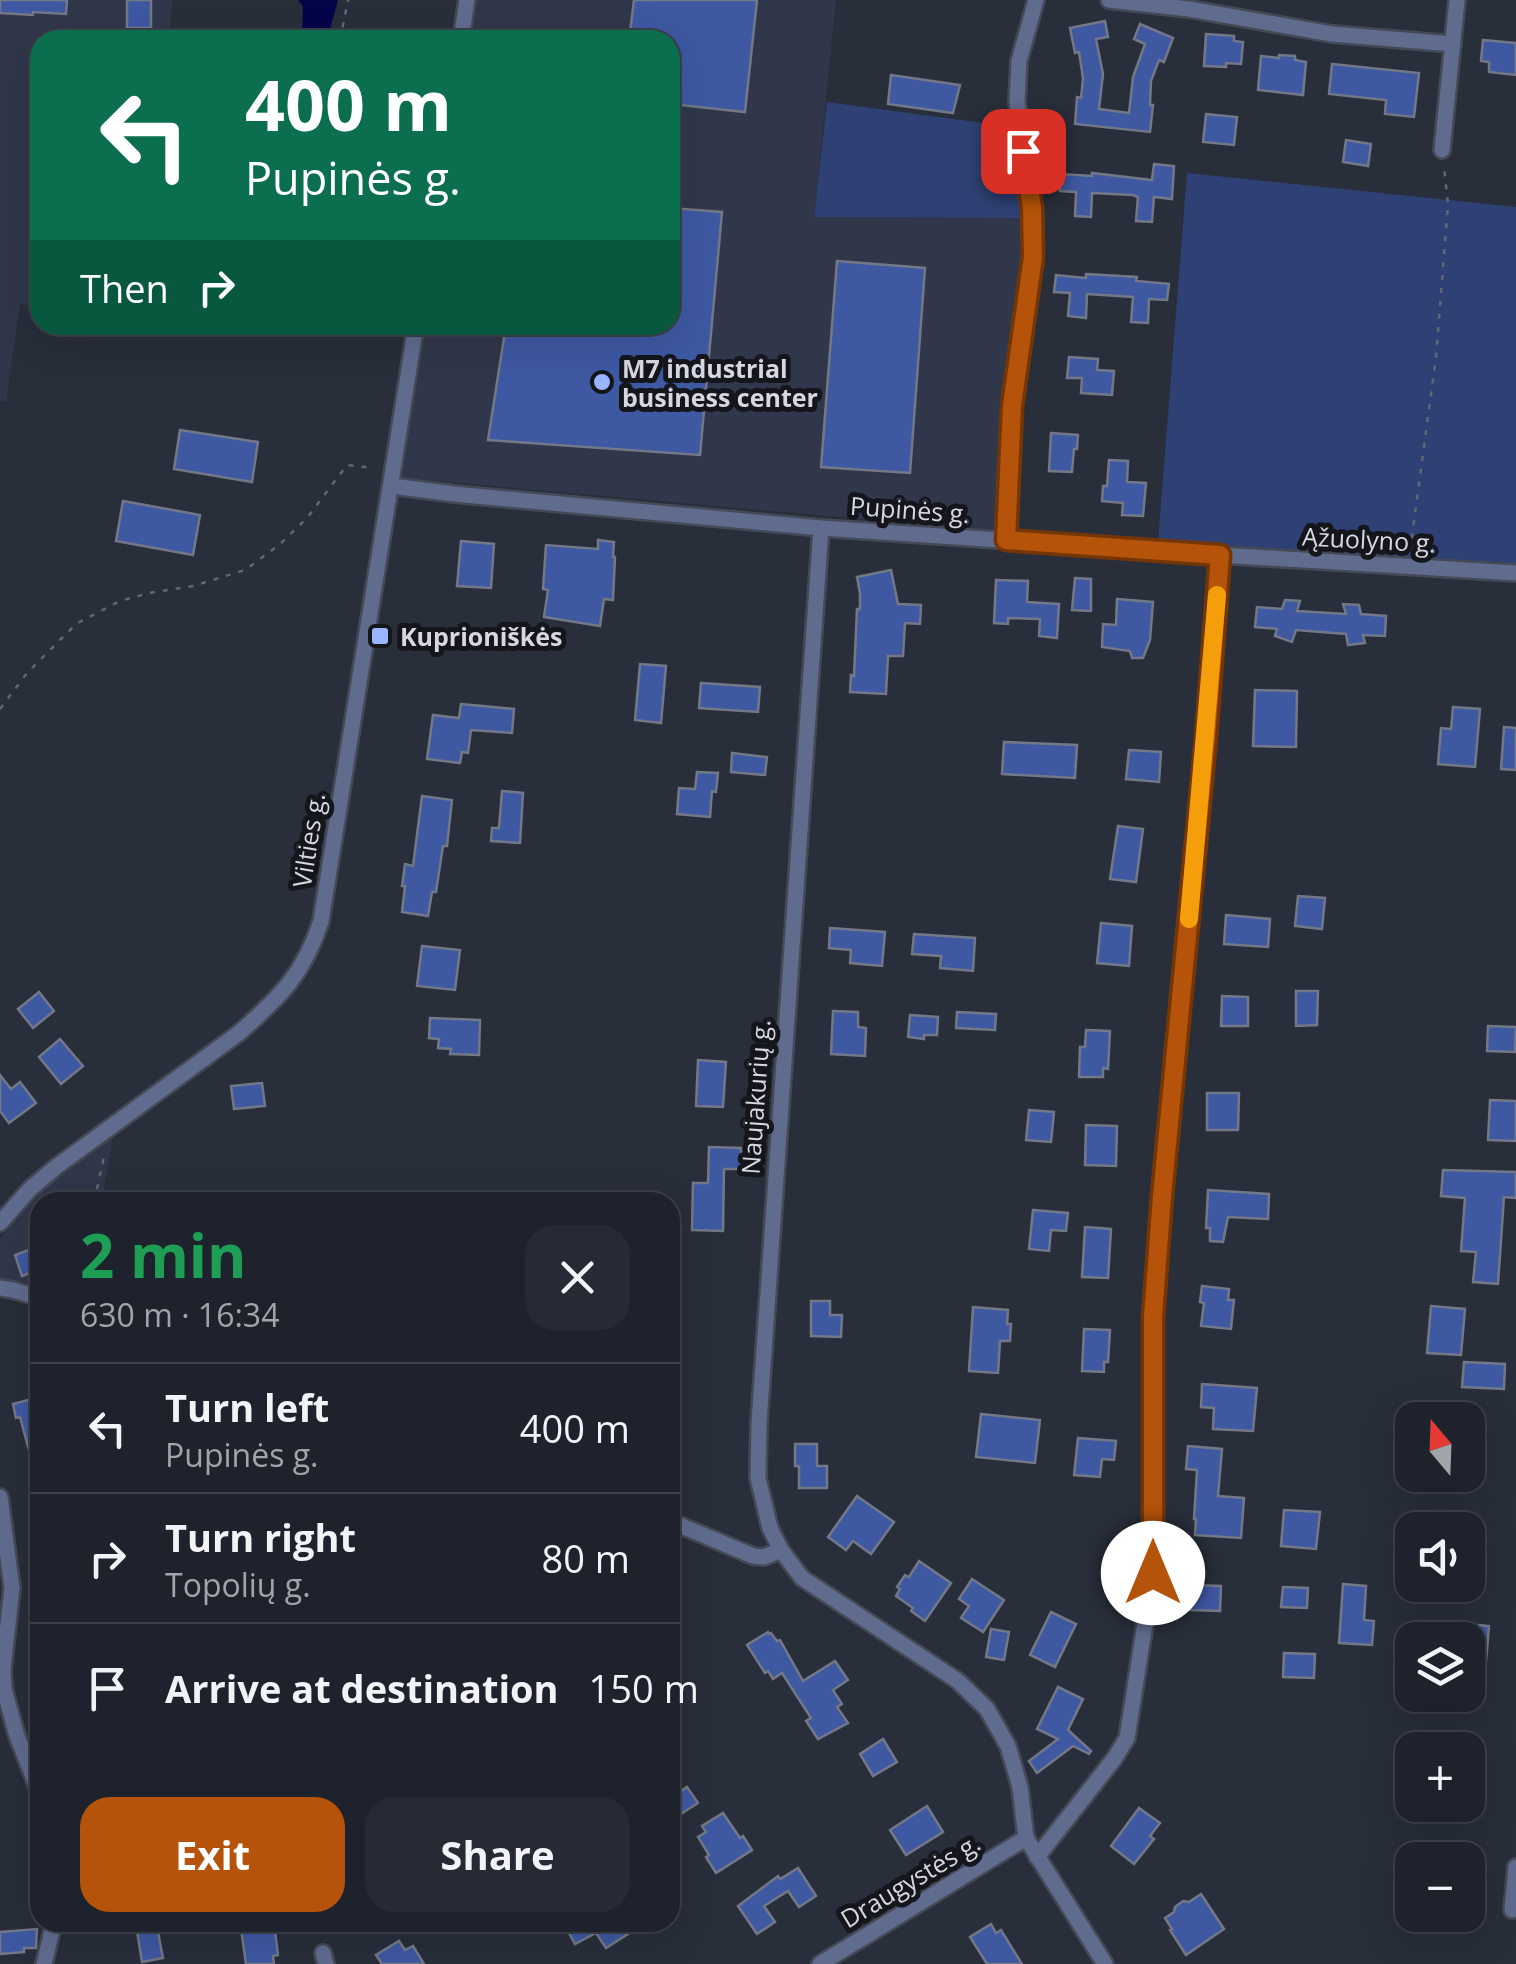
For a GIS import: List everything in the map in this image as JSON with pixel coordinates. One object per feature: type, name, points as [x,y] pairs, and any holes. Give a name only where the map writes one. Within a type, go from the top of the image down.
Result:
[{"type":"street","points":[[462,30],[467,0]]},
{"type":"street","points":[[1006,540],[1012,406],[1033,257],[1032,208],[1016,102],[1019,61],[1036,0]]},
{"type":"street","points":[[1109,0],[1189,9],[1332,34],[1452,44]]},
{"type":"street","points":[[1442,150],[1456,0]]},
{"type":"street","name":"Vilties g.","points":[[0,1224],[30,1189],[239,1033],[281,994],[307,959],[321,921],[414,335]]},
{"type":"street","points":[[393,478],[454,494],[821,528]]},
{"type":"street","name":"Pupinės g.","points":[[821,528],[1220,555]]},
{"type":"street","name":"Naujakurių g.","points":[[821,528],[758,1478],[770,1528],[802,1578],[958,1681],[987,1709],[1008,1746],[1020,1787],[1026,1838],[1104,1964]]},
{"type":"street","points":[[1037,1857],[1127,1738],[1153,1573],[1153,1317],[1220,555]]},
{"type":"street","name":"Ąžuolyno g.","points":[[1220,555],[1516,573]]},
{"type":"street","points":[[0,1288],[30,1296]]},
{"type":"street","points":[[0,1497],[12,1588],[2,1689],[30,1769]]},
{"type":"street","points":[[680,1525],[753,1556],[764,1557],[781,1550]]},
{"type":"street","name":"Draugystės g.","points":[[820,1964],[1026,1838]]},
{"type":"street","points":[[1512,1910],[1516,1867]]},
{"type":"street","points":[[44,1964],[52,1932]]},
{"type":"path","points":[[342,30],[348,0]]},
{"type":"path","points":[[1408,567],[1436,357],[1448,204],[1442,150]]},
{"type":"path","points":[[0,709],[27,673],[76,624],[120,601],[194,586],[245,570],[307,518],[347,464],[393,478]]},
{"type":"path","points":[[97,1192],[110,1126]]},
{"type":"shaded area","points":[[0,0],[172,0],[170,28],[184,30],[30,30],[30,305],[20,304],[6,401],[0,401]]},
{"type":"shaded area","points":[[298,0],[338,0],[330,30],[302,30],[303,6]]},
{"type":"shaded area","points":[[477,0],[836,0],[814,217],[1024,218],[1020,291],[1003,403],[998,531],[402,478],[424,335],[680,335],[680,30],[472,30]]},
{"type":"shaded area","points":[[827,102],[1013,127],[1024,218],[814,217]]},
{"type":"shaded area","points":[[1187,173],[1516,207],[1516,567],[1158,542]]},
{"type":"shaded area","points":[[113,1136],[104,1192],[38,1192]]},
{"type":"shaded area","points":[[30,1202],[30,1292],[0,1285],[0,1240]]},
{"type":"building","points":[[0,0],[67,0],[66,14],[0,13]]},
{"type":"building","points":[[127,0],[151,0],[151,28],[127,28]]},
{"type":"building","points":[[634,0],[757,0],[745,112],[680,105],[680,30],[630,30]]},
{"type":"building","points":[[1105,21],[1108,37],[1096,39],[1103,74],[1099,109],[1129,113],[1133,77],[1145,44],[1134,39],[1140,24],[1173,38],[1151,81],[1150,132],[1075,124],[1083,78],[1070,28]]},
{"type":"building","points":[[1206,34],[1234,36],[1234,41],[1243,42],[1241,64],[1204,66]]},
{"type":"building","points":[[1483,40],[1516,43],[1516,75],[1489,72],[1489,62],[1481,61]]},
{"type":"building","points":[[1261,56],[1295,56],[1295,60],[1306,62],[1303,95],[1258,90]]},
{"type":"building","points":[[1332,64],[1419,73],[1414,117],[1385,114],[1386,100],[1329,94]]},
{"type":"building","points":[[891,75],[960,85],[953,113],[888,104]]},
{"type":"building","points":[[1206,114],[1237,117],[1234,145],[1203,142]]},
{"type":"building","points":[[1346,140],[1371,144],[1368,166],[1343,162]]},
{"type":"building","points":[[1154,164],[1174,166],[1172,199],[1154,197],[1152,222],[1136,221],[1138,197],[1133,195],[1092,193],[1091,217],[1075,216],[1076,192],[1060,191],[1061,174],[1092,173],[1152,180]]},
{"type":"building","name":"M7 industrial business center","points":[[680,209],[722,212],[700,455],[488,440],[504,335],[680,335]]},
{"type":"building","points":[[837,261],[925,268],[910,473],[821,467]]},
{"type":"building","points":[[1086,274],[1137,277],[1136,281],[1169,284],[1167,300],[1149,299],[1148,323],[1131,322],[1133,297],[1087,294],[1086,318],[1068,316],[1070,293],[1054,292],[1056,275],[1086,278]]},
{"type":"building","points":[[1069,357],[1098,359],[1097,370],[1114,371],[1112,395],[1081,393],[1082,378],[1067,378]]},
{"type":"building","points":[[180,430],[258,442],[252,482],[174,469]]},
{"type":"building","points":[[1051,433],[1078,435],[1072,472],[1049,471]]},
{"type":"building","points":[[1109,460],[1128,461],[1127,482],[1146,483],[1143,516],[1122,515],[1123,503],[1102,501]]},
{"type":"building","points":[[123,501],[200,515],[193,555],[116,541]]},
{"type":"building","points":[[598,540],[614,542],[615,557],[613,600],[604,599],[600,626],[544,617],[548,590],[543,589],[546,545],[598,549]]},
{"type":"building","points":[[461,541],[494,544],[491,588],[457,586]]},
{"type":"building","points":[[891,570],[898,604],[921,605],[920,624],[905,623],[903,656],[888,656],[886,694],[850,692],[860,609],[857,577]]},
{"type":"building","points":[[1075,578],[1091,579],[1091,611],[1072,610]]},
{"type":"building","points":[[996,580],[1028,581],[1027,602],[1059,604],[1057,638],[1039,636],[1040,619],[1008,618],[1008,624],[994,623]]},
{"type":"building","points":[[1117,599],[1153,602],[1150,640],[1143,658],[1132,658],[1130,651],[1102,647],[1103,624],[1116,625]]},
{"type":"building","points":[[1285,600],[1300,601],[1297,611],[1346,614],[1343,604],[1359,605],[1361,614],[1386,616],[1385,636],[1363,635],[1365,643],[1348,645],[1346,634],[1296,630],[1292,642],[1275,636],[1277,629],[1255,627],[1257,607],[1282,609]]},
{"type":"building","points":[[640,664],[666,666],[661,723],[635,720]]},
{"type":"building","points":[[701,683],[760,687],[758,712],[699,708]]},
{"type":"building","points":[[1255,690],[1297,691],[1296,747],[1253,746]]},
{"type":"building","points":[[461,704],[514,709],[512,733],[471,730],[468,753],[462,752],[460,763],[427,759],[433,715],[459,718]]},
{"type":"building","points":[[1453,707],[1480,709],[1475,767],[1438,764],[1441,728],[1451,729]]},
{"type":"building","points":[[1504,727],[1516,728],[1516,770],[1501,769]]},
{"type":"building","points":[[1004,742],[1077,745],[1075,778],[1002,774]]},
{"type":"building","points":[[1129,750],[1161,752],[1159,782],[1126,779]]},
{"type":"building","points":[[732,753],[767,757],[765,775],[731,772]]},
{"type":"building","points":[[697,772],[718,773],[710,817],[677,814],[679,788],[695,789]]},
{"type":"building","points":[[502,791],[523,793],[520,843],[491,841],[492,828],[499,828]]},
{"type":"building","points":[[422,796],[452,800],[447,846],[443,846],[428,916],[402,912],[405,864],[413,866]]},
{"type":"building","points":[[1118,826],[1143,829],[1136,882],[1110,879]]},
{"type":"building","points":[[1298,896],[1325,898],[1322,929],[1295,926]]},
{"type":"building","points":[[1226,915],[1270,919],[1268,947],[1224,944]]},
{"type":"building","points":[[1101,923],[1132,926],[1129,966],[1097,963]]},
{"type":"building","points":[[830,928],[885,932],[882,966],[850,963],[851,950],[829,948]]},
{"type":"building","points":[[914,934],[975,938],[973,971],[940,968],[941,956],[912,954]]},
{"type":"building","points":[[422,946],[460,950],[455,990],[417,986]]},
{"type":"building","points":[[1296,991],[1318,991],[1317,1025],[1296,1026]]},
{"type":"building","points":[[39,992],[54,1011],[33,1028],[18,1009]]},
{"type":"building","points":[[1222,996],[1248,997],[1248,1026],[1221,1026]]},
{"type":"building","points":[[833,1011],[858,1012],[858,1027],[866,1028],[865,1056],[831,1054]]},
{"type":"building","points":[[957,1012],[996,1014],[995,1030],[956,1028]]},
{"type":"building","points":[[910,1015],[938,1017],[937,1035],[924,1035],[924,1039],[908,1037]]},
{"type":"building","points":[[430,1018],[480,1020],[479,1055],[450,1054],[451,1049],[438,1048],[439,1039],[429,1038]]},
{"type":"building","points":[[1488,1026],[1516,1027],[1515,1052],[1487,1051]]},
{"type":"building","points":[[1086,1030],[1110,1031],[1108,1069],[1103,1068],[1103,1077],[1079,1077],[1080,1047],[1085,1047]]},
{"type":"building","points":[[60,1039],[83,1066],[61,1084],[39,1057]]},
{"type":"building","points":[[698,1060],[726,1062],[723,1107],[696,1106]]},
{"type":"building","points":[[0,1075],[11,1089],[20,1082],[36,1103],[9,1123],[0,1111]]},
{"type":"building","points":[[262,1083],[265,1106],[234,1109],[231,1086]]},
{"type":"building","points":[[1207,1093],[1239,1093],[1238,1130],[1207,1130]]},
{"type":"building","points":[[1490,1100],[1516,1101],[1516,1141],[1488,1140]]},
{"type":"building","points":[[1029,1110],[1054,1112],[1051,1142],[1026,1140]]},
{"type":"building","points":[[1086,1125],[1117,1126],[1116,1166],[1085,1165]]},
{"type":"building","points":[[709,1147],[741,1148],[741,1169],[724,1169],[723,1231],[692,1230],[693,1183],[708,1183]]},
{"type":"building","points":[[1443,1170],[1516,1172],[1516,1198],[1504,1197],[1498,1284],[1473,1282],[1476,1252],[1461,1251],[1465,1198],[1441,1196]]},
{"type":"building","points":[[1208,1190],[1269,1194],[1268,1219],[1228,1217],[1223,1242],[1210,1241],[1210,1228],[1206,1228]]},
{"type":"building","points":[[1033,1210],[1068,1213],[1066,1231],[1051,1230],[1049,1251],[1029,1249]]},
{"type":"building","points":[[1085,1227],[1111,1229],[1108,1278],[1082,1277]]},
{"type":"building","points":[[30,1250],[30,1273],[22,1276],[15,1255]]},
{"type":"building","points":[[1202,1286],[1229,1289],[1228,1300],[1234,1300],[1231,1329],[1201,1326]]},
{"type":"building","points":[[811,1301],[830,1301],[830,1315],[842,1315],[841,1337],[811,1336]]},
{"type":"building","points":[[1431,1306],[1465,1309],[1461,1355],[1427,1353]]},
{"type":"building","points":[[973,1307],[1008,1310],[1010,1341],[1000,1341],[998,1373],[969,1371]]},
{"type":"building","points":[[1084,1329],[1110,1330],[1104,1372],[1082,1371]]},
{"type":"building","points":[[1464,1362],[1505,1364],[1504,1389],[1462,1387]]},
{"type":"building","points":[[1202,1384],[1257,1388],[1253,1431],[1213,1429],[1214,1408],[1201,1407]]},
{"type":"building","points":[[30,1400],[30,1454],[20,1417],[16,1418],[13,1404]]},
{"type":"building","points":[[981,1414],[1040,1420],[1035,1463],[976,1457]]},
{"type":"building","points":[[1078,1438],[1116,1441],[1114,1460],[1102,1459],[1100,1477],[1074,1475]]},
{"type":"building","points":[[795,1444],[817,1444],[817,1466],[827,1466],[827,1488],[799,1488]]},
{"type":"building","points":[[1188,1446],[1222,1449],[1218,1496],[1244,1498],[1241,1538],[1195,1535],[1197,1470],[1186,1469]]},
{"type":"building","points":[[857,1496],[894,1522],[871,1554],[853,1541],[846,1550],[828,1537]]},
{"type":"building","points":[[1284,1510],[1320,1512],[1316,1549],[1281,1546]]},
{"type":"building","points":[[919,1561],[951,1583],[925,1621],[896,1596],[900,1589],[897,1587]]},
{"type":"building","points":[[972,1579],[1004,1600],[983,1632],[961,1618],[969,1606],[959,1599]]},
{"type":"building","points":[[1343,1584],[1366,1586],[1364,1620],[1374,1621],[1372,1645],[1339,1643]]},
{"type":"building","points":[[1192,1585],[1221,1586],[1220,1611],[1190,1610]]},
{"type":"building","points":[[1283,1587],[1308,1588],[1307,1608],[1281,1607]]},
{"type":"building","points":[[1051,1612],[1076,1624],[1055,1667],[1030,1655]]},
{"type":"building","points":[[1485,1626],[1489,1626],[1485,1661]]},
{"type":"building","points":[[991,1629],[1009,1632],[1004,1660],[986,1657]]},
{"type":"building","points":[[768,1632],[780,1640],[803,1681],[835,1661],[848,1680],[833,1690],[842,1704],[837,1707],[848,1723],[818,1739],[806,1721],[811,1718],[782,1673],[773,1679],[768,1671],[765,1673],[747,1645]]},
{"type":"building","points":[[1284,1653],[1315,1654],[1314,1678],[1283,1677]]},
{"type":"building","points":[[1058,1687],[1083,1699],[1068,1730],[1091,1751],[1089,1754],[1073,1746],[1037,1773],[1029,1761],[1058,1739],[1037,1729]]},
{"type":"building","points":[[883,1739],[897,1762],[873,1776],[860,1754]]},
{"type":"building","points":[[687,1787],[698,1803],[680,1815],[680,1792]]},
{"type":"building","points":[[927,1806],[943,1832],[906,1855],[890,1830]]},
{"type":"building","points":[[1139,1808],[1160,1823],[1150,1836],[1154,1839],[1134,1864],[1111,1846]]},
{"type":"building","points":[[723,1813],[752,1850],[716,1873],[698,1837],[706,1832],[702,1826]]},
{"type":"building","points":[[798,1868],[816,1896],[799,1907],[788,1891],[764,1906],[775,1922],[757,1934],[738,1906],[778,1876],[780,1879]]},
{"type":"building","points":[[1201,1894],[1224,1929],[1186,1955],[1165,1918],[1183,1901],[1189,1902]]},
{"type":"building","points":[[991,1924],[996,1933],[1001,1930],[1022,1964],[987,1964],[970,1937]]},
{"type":"building","points":[[0,1932],[37,1932],[36,1948],[0,1954]]},
{"type":"building","points":[[137,1932],[158,1932],[163,1958],[142,1962]]},
{"type":"building","points":[[241,1932],[275,1932],[278,1955],[273,1956],[274,1964],[246,1964]]},
{"type":"building","points":[[631,1932],[606,1948],[596,1933],[575,1944],[569,1933]]},
{"type":"building","points":[[399,1941],[405,1950],[413,1946],[424,1964],[382,1964],[376,1955]]},
{"type":"slow traffic","points":[[1189,919],[1217,595]]},
{"type":"place","name":"M7 industrial business center","points":[[602,382]]},
{"type":"place","name":"Kuprioniškės","points":[[380,636]]},
{"type":"route","points":[[1023,151],[1032,208],[1033,257],[1012,406],[1006,540],[1220,555],[1153,1317],[1153,1573]]}]
